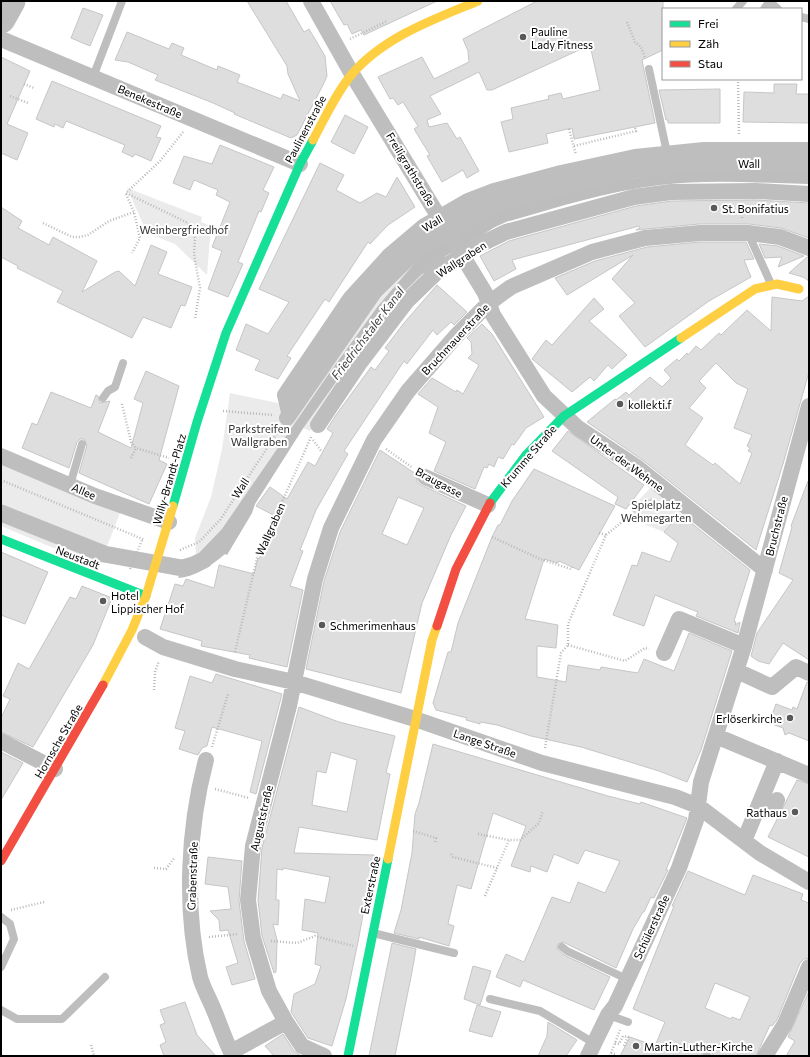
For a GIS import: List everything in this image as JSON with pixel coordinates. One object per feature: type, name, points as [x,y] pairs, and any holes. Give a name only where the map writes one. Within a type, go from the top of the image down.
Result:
[{"type":"main road","name":"Paulinenstraße","points":[[226,333],[300,164],[335,99],[352,74],[378,50],[427,22],[478,1]]},
{"type":"main road","points":[[772,284],[804,291]]},
{"type":"main road","name":"Krumme Straße","points":[[415,719],[432,640],[456,569],[488,505],[526,455],[564,416],[755,289],[772,284]]},
{"type":"main road","name":"Willy-Brandt-Platz","points":[[139,634],[146,596],[169,522],[197,422],[226,333]]},
{"type":"main road","name":"Neustadt","points":[[1,539],[68,567],[146,596]]},
{"type":"main road","name":"Hornsche Straße","points":[[1,861],[91,708],[139,634]]},
{"type":"main road","name":"Exterstraße","points":[[348,1056],[368,950],[396,826],[415,719]]},
{"type":"street","name":"Freiligrathstraße","points":[[311,1],[352,74],[485,292],[493,315],[544,396],[564,416]]},
{"type":"street","name":"Benekestraße","points":[[1,39],[300,164]]},
{"type":"street","name":"Wall","points":[[666,159],[704,150],[809,150]]},
{"type":"street","name":"Wall","points":[[287,416],[285,395],[350,299],[390,255],[423,227],[446,227],[468,201],[494,191],[573,170],[636,157],[704,163],[809,164]]},
{"type":"street","name":"Wallgraben","points":[[315,431],[359,364],[407,301],[461,252],[506,232],[634,197],[671,192],[710,191],[756,191],[809,194]]},
{"type":"street","name":"Bruchmauerstraße","points":[[294,682],[311,592],[331,528],[374,440],[408,391],[456,336],[489,302],[511,288],[592,252],[645,238],[700,234],[748,233],[780,237],[809,248]]},
{"type":"street","name":"Bruchstraße","points":[[698,806],[701,782],[737,671],[809,406]]},
{"type":"street","name":"Unter der Wehme","points":[[564,416],[578,428],[638,468],[765,570]]},
{"type":"street","name":"Allee","points":[[1,456],[95,496],[169,522]]},
{"type":"street","name":"Braugasse","points":[[425,477],[488,505]]},
{"type":"street","points":[[664,653],[680,619],[744,646]]},
{"type":"street","name":"Lange Straße","points":[[139,634],[163,647],[231,668],[294,682],[415,719],[542,763],[675,797],[698,806],[760,854],[809,882]]},
{"type":"street","points":[[737,671],[772,687],[796,667],[809,673]]},
{"type":"street","name":"Auguststraße","points":[[294,682],[252,854],[248,900],[253,935],[269,991],[286,1022],[302,1046],[324,1056]]},
{"type":"street","points":[[716,736],[809,775]]},
{"type":"street","points":[[1,741],[55,769]]},
{"type":"street","name":"Grabenstraße","points":[[206,760],[199,786],[193,843],[190,901],[194,939],[201,978],[232,1054]]},
{"type":"street","points":[[744,841],[772,801],[777,761]]},
{"type":"street","name":"Schülerstraße","points":[[591,1049],[612,1010],[679,868],[696,820],[698,806]]},
{"type":"street","points":[[765,1056],[785,1024],[809,967]]},
{"type":"street","points":[[232,1054],[286,1022]]},
{"type":"lane","points":[[93,77],[122,1]]},
{"type":"lane","points":[[769,1],[777,8]]},
{"type":"lane","points":[[649,69],[666,159]]},
{"type":"lane","points":[[748,233],[772,284]]},
{"type":"lane","points":[[103,398],[108,391],[115,388],[123,363]]},
{"type":"lane","points":[[70,485],[82,444]]},
{"type":"lane","points":[[64,576],[68,567]]},
{"type":"lane","points":[[1,967],[14,938],[10,924],[4,915]]},
{"type":"lane","points":[[372,933],[454,953]]},
{"type":"lane","points":[[562,947],[627,978]]},
{"type":"lane","points":[[1,1010],[17,1019],[62,1019],[105,977]]},
{"type":"lane","name":"Schülerstraße","points":[[490,999],[540,1011],[591,1049]]},
{"type":"lane","points":[[612,1010],[626,1022]]},
{"type":"path","points":[[350,39],[394,18]]},
{"type":"path","points":[[627,22],[635,42],[641,47],[649,69]]},
{"type":"path","points":[[738,80],[739,128]]},
{"type":"path","points":[[24,84],[34,88]]},
{"type":"path","points":[[10,96],[28,103]]},
{"type":"path","points":[[126,193],[160,161],[194,119]]},
{"type":"path","points":[[574,146],[636,131],[635,127]]},
{"type":"path","points":[[569,129],[573,140]]},
{"type":"path","points":[[126,193],[134,212],[140,238],[132,253]]},
{"type":"path","points":[[126,193],[188,223],[195,238],[194,254],[200,288],[195,319]]},
{"type":"path","points":[[43,223],[72,237],[80,237],[88,235],[109,221],[134,212]]},
{"type":"path","points":[[122,404],[131,442],[136,448],[173,459]]},
{"type":"path","points":[[223,411],[287,416]]},
{"type":"path","name":"Wall","points":[[178,551],[199,542],[212,528],[287,416]]},
{"type":"path","points":[[315,431],[322,452]]},
{"type":"path","name":"Wallgraben","points":[[231,668],[257,558],[315,431]]},
{"type":"path","name":"Braugasse","points":[[374,440],[425,477]]},
{"type":"path","points":[[131,458],[136,448]]},
{"type":"path","points":[[1,480],[143,539],[130,569]]},
{"type":"path","points":[[542,763],[561,653],[568,645],[568,624],[606,535],[650,499],[656,502]]},
{"type":"path","points":[[599,533],[606,535]]},
{"type":"path","points":[[492,537],[540,559],[571,569],[572,567]]},
{"type":"path","points":[[568,645],[625,661],[645,648],[664,653]]},
{"type":"path","points":[[154,690],[155,672],[163,647]]},
{"type":"path","points":[[206,760],[228,694]]},
{"type":"path","points":[[199,786],[241,795],[254,802],[264,804]]},
{"type":"path","points":[[478,834],[509,840],[520,840],[539,823],[543,811]]},
{"type":"path","points":[[396,826],[436,838],[435,843]]},
{"type":"path","points":[[485,896],[509,840]]},
{"type":"path","points":[[451,854],[454,857],[497,868]]},
{"type":"path","points":[[154,868],[166,869],[176,856]]},
{"type":"path","points":[[4,915],[12,909],[44,902]]},
{"type":"path","points":[[194,939],[253,935],[297,943],[315,936],[368,950]]},
{"type":"path","points":[[615,1054],[610,1054],[626,1022]]},
{"type":"path","points":[[615,1043],[625,1046],[628,1037],[623,1036],[619,1044]]},
{"type":"path","points":[[91,1045],[94,1056]]},
{"type":"green space","name":"Weinbergfriedhof","points":[[127,188],[202,217],[201,222],[211,226],[207,275],[175,244],[147,233]]},
{"type":"green space","name":"Parkstreifen Wallgraben","points":[[428,229],[446,259],[319,417],[310,431],[303,428],[255,504],[252,513],[227,555],[225,554],[197,573],[195,538],[211,497],[222,449],[230,393],[282,404]]},
{"type":"green space","points":[[1,462],[120,513],[99,567],[1,526]]},
{"type":"green space","name":"Spielplatz Wehmegarten","points":[[652,486],[671,501],[680,513],[664,532],[634,520],[629,514],[641,502],[639,500]]},
{"type":"water","points":[[708,170],[809,171],[809,184],[697,182],[660,185],[621,191],[582,200],[506,222],[491,229],[472,242],[462,226],[481,217],[547,196],[644,176]]},
{"type":"water","points":[[436,242],[445,258],[421,275],[404,292],[373,330],[304,427],[255,504],[252,513],[227,555],[225,554],[197,573],[178,578],[186,559],[199,553],[222,529],[330,372],[378,306],[419,258]]},
{"type":"building","points":[[247,1],[286,1],[304,32],[309,29],[325,56],[327,76],[297,135],[291,138],[234,114],[235,113],[213,103],[155,80],[158,75],[128,62],[115,60],[127,32],[169,49],[172,43],[184,48],[181,55],[217,70],[218,66],[240,75],[237,82],[281,99],[283,94],[300,101],[288,74],[287,66]]},
{"type":"building","points":[[330,1],[437,1],[364,35],[361,30],[352,34],[347,24],[344,25]]},
{"type":"building","points":[[537,1],[663,1],[662,50],[642,60],[655,123],[574,139],[572,128],[546,134],[548,143],[509,152],[501,122],[513,119],[511,108],[549,99],[548,96],[561,93],[563,99],[600,90],[590,45],[492,90],[487,90],[479,72],[430,96],[441,114],[427,120],[429,127],[447,123],[457,139],[460,137],[479,171],[467,178],[463,170],[442,182],[427,156],[430,155],[414,129],[418,126],[403,102],[398,105],[393,98],[390,99],[378,77],[422,57],[434,79],[469,62],[468,51],[463,39]]},
{"type":"building","points":[[83,8],[103,15],[90,46],[71,38]]},
{"type":"building","points":[[1,57],[30,71],[7,124],[28,133],[17,160],[1,153]]},
{"type":"building","points":[[52,81],[161,126],[156,137],[161,138],[151,161],[135,154],[133,157],[122,152],[125,145],[66,121],[63,128],[55,124],[54,127],[36,119]]},
{"type":"building","points":[[774,84],[797,84],[796,94],[809,94],[809,123],[743,122],[744,92],[774,93]]},
{"type":"building","points":[[720,89],[720,123],[668,123],[668,120],[666,120],[659,90]]},
{"type":"building","points":[[345,115],[368,127],[354,154],[331,142]]},
{"type":"building","points":[[220,145],[274,167],[263,190],[269,193],[261,212],[259,211],[238,262],[243,264],[228,297],[208,289],[222,251],[212,247],[230,202],[216,195],[218,190],[194,180],[190,190],[173,183],[184,156],[212,164]]},
{"type":"building","points":[[320,163],[344,175],[336,190],[360,203],[377,193],[386,197],[397,177],[415,207],[388,225],[370,244],[368,242],[329,302],[325,299],[287,356],[291,358],[278,379],[255,370],[260,360],[236,350],[246,324],[268,334],[289,302],[259,289]]},
{"type":"building","points":[[756,200],[809,203],[809,238],[781,228],[749,224],[699,224],[636,230],[640,228],[639,226],[512,260],[516,269],[494,281],[480,256],[509,241],[636,206],[672,201]]},
{"type":"building","points":[[1,207],[22,221],[18,228],[49,245],[53,237],[97,261],[82,292],[119,271],[135,286],[151,245],[167,252],[158,274],[192,287],[185,306],[181,305],[171,328],[143,317],[132,338],[57,302],[63,291],[17,268],[18,266],[1,257]]},
{"type":"building","points":[[700,242],[746,242],[754,259],[744,260],[751,277],[709,301],[645,347],[619,316],[635,303],[612,279],[633,255],[567,295],[555,278],[595,261],[647,247]]},
{"type":"building","points":[[759,244],[778,246],[804,256],[778,267],[782,257],[765,258]]},
{"type":"building","points":[[807,257],[809,257],[809,281],[803,277],[789,273]]},
{"type":"building","points":[[437,285],[467,312],[454,325],[451,322],[437,335],[433,330],[407,364],[404,361],[344,451],[348,454],[316,510],[300,550],[303,551],[290,586],[303,590],[287,667],[249,658],[250,655],[201,646],[202,641],[160,629],[175,584],[183,586],[186,579],[214,588],[219,565],[254,574],[258,558],[259,559],[277,517],[256,506],[270,487],[287,499],[308,462],[315,466],[333,433],[327,429],[336,415],[371,367],[375,370],[389,351],[385,348],[404,323]]},
{"type":"building","points":[[809,296],[809,372],[783,464],[756,550],[644,461],[587,422],[615,399],[616,400],[626,392],[629,395],[650,377],[662,387],[671,378],[664,370],[677,359],[679,361],[687,353],[688,355],[696,346],[701,350],[719,333],[721,335],[747,310],[771,331],[772,297],[802,301]],"holes":[[[716,363],[736,383],[748,389],[734,428],[752,435],[747,446],[750,448],[748,451],[752,453],[740,484],[715,463],[713,465],[685,445],[703,418],[689,408],[706,388],[699,381]]]},
{"type":"building","points":[[594,298],[604,309],[589,321],[627,355],[612,369],[608,365],[594,381],[590,377],[572,392],[532,359],[546,340],[552,345]]},
{"type":"building","points":[[482,324],[492,334],[544,417],[526,428],[514,445],[512,444],[503,459],[498,457],[494,467],[489,464],[487,468],[484,467],[475,489],[434,471],[446,442],[429,433],[438,407],[418,394],[432,378],[456,392],[457,390],[463,394],[479,365],[468,358],[472,354],[471,342],[467,338]]},
{"type":"building","points":[[146,371],[179,386],[159,460],[167,464],[149,504],[79,473],[87,445],[84,439],[80,439],[77,442],[69,468],[22,448],[32,423],[37,425],[51,392],[91,408],[96,395],[98,396],[100,403],[110,401],[98,432],[131,448],[143,403],[134,399]]},
{"type":"building","points":[[568,431],[644,485],[626,509],[615,504],[618,497],[552,451]]},
{"type":"building","points":[[380,450],[416,474],[417,482],[421,485],[466,506],[451,535],[422,603],[401,693],[306,669],[324,581],[340,532]],"holes":[[[398,497],[424,508],[407,545],[382,534]]]},
{"type":"building","points":[[534,469],[615,506],[579,570],[559,561],[558,563],[544,559],[525,619],[558,625],[556,648],[537,646],[537,677],[566,682],[568,665],[600,670],[601,667],[638,673],[644,659],[674,671],[689,633],[732,651],[701,750],[687,782],[659,771],[581,747],[531,736],[497,725],[480,722],[480,724],[466,720],[467,718],[436,710],[433,703],[448,652],[451,652],[458,623],[492,537],[512,501]]},
{"type":"building","points":[[808,481],[809,660],[783,643],[769,664],[758,661],[751,656],[757,633],[793,580],[779,573],[792,527],[791,526]]},
{"type":"building","points":[[680,514],[750,570],[734,621],[736,622],[735,625],[740,622],[738,633],[696,616],[698,612],[655,595],[644,626],[613,615],[632,565],[637,566],[642,552],[670,562],[678,543],[664,532]]},
{"type":"building","points":[[1,552],[48,572],[25,624],[1,615]]},
{"type":"building","points":[[82,586],[112,598],[93,645],[33,747],[1,732],[1,718],[10,699],[3,696],[18,663],[29,669],[70,597],[76,599]]},
{"type":"building","points":[[216,674],[282,694],[256,794],[250,792],[262,741],[212,727],[207,746],[202,748],[198,755],[179,749],[185,731],[175,728],[190,676],[212,683]]},
{"type":"building","name":"Erlöserkirche","points":[[807,682],[809,682],[809,741],[789,733],[785,735],[783,728],[769,723],[776,704],[792,710],[793,707],[797,709]]},
{"type":"building","points":[[299,707],[339,722],[395,736],[386,773],[390,774],[377,840],[299,827],[294,853],[374,855],[346,999],[332,1046],[308,1038],[291,1012],[294,994],[315,984],[321,966],[315,964],[318,933],[302,930],[305,899],[325,903],[330,877],[283,868],[283,870],[277,869],[276,900],[279,900],[279,906],[278,925],[273,924],[277,940],[276,972],[274,973],[262,936],[258,900],[262,848]],"holes":[[[331,752],[357,760],[347,812],[312,805],[317,771],[326,773]]]},
{"type":"building","points":[[433,744],[608,796],[640,804],[641,802],[687,818],[666,870],[668,870],[654,898],[651,897],[644,912],[633,929],[616,968],[563,942],[558,944],[557,949],[564,955],[610,977],[594,1010],[523,980],[520,987],[496,977],[506,954],[524,962],[552,897],[570,903],[578,882],[605,893],[620,861],[585,850],[578,864],[554,854],[547,872],[531,866],[530,872],[511,866],[526,826],[493,813],[471,889],[457,885],[448,924],[454,926],[449,946],[419,937],[419,939],[394,933],[401,910],[412,853],[415,814]]},
{"type":"building","points":[[1,752],[23,763],[1,800]]},
{"type":"building","name":"Rathaus","points":[[797,780],[809,784],[809,857],[768,837]]},
{"type":"building","points":[[208,857],[242,861],[239,901],[244,941],[255,979],[232,985],[226,967],[238,963],[228,930],[220,931],[219,920],[210,911],[231,909],[228,887],[205,884]]},
{"type":"building","points":[[688,871],[745,895],[753,875],[803,894],[801,900],[809,903],[809,958],[804,959],[800,963],[777,1020],[772,1026],[770,1025],[756,1056],[712,1056],[712,1053],[707,1050],[703,1051],[701,1056],[620,1056],[630,1037],[655,1046],[665,1022],[633,1009],[674,906],[672,906]],"holes":[[[715,983],[750,997],[740,1020],[732,1017],[731,1019],[705,1008]]]},
{"type":"building","points":[[392,943],[416,949],[395,1056],[369,1056]]},
{"type":"building","points":[[473,966],[491,971],[480,1005],[464,999]]},
{"type":"building","points":[[809,991],[809,1056],[786,1056],[795,1041],[788,1037]]},
{"type":"building","points":[[185,1002],[197,1035],[216,1056],[164,1056],[160,1045],[166,1042],[160,1025],[165,1023],[160,1010]]},
{"type":"building","points":[[477,1005],[501,1012],[492,1037],[469,1031]]},
{"type":"building","points":[[548,1022],[577,1040],[566,1056],[538,1056],[547,1036]]},
{"type":"building","points":[[283,1034],[294,1051],[301,1056],[274,1056],[265,1046]]},
{"type":"waterway","points":[[1,19],[11,1]]},
{"type":"waterway","name":"Friedrichstaler Kanal","points":[[422,265],[441,249],[487,222]]},
{"type":"waterway","name":"Friedrichstaler Kanal","points":[[1,513],[104,554],[182,568],[194,565],[204,560]]},
{"type":"traffic: fast","points":[[173,506],[197,422],[226,333],[300,164],[313,140]]},
{"type":"traffic: fast","points":[[490,503],[526,455],[564,416],[681,338]]},
{"type":"traffic: fast","points":[[1,539],[146,596]]},
{"type":"traffic: fast","points":[[348,1056],[388,859]]},
{"type":"traffic: slow","points":[[313,140],[341,89],[352,74],[365,61],[394,39],[410,30],[478,1]]},
{"type":"traffic: slow","points":[[681,338],[755,289],[777,284],[799,289]]},
{"type":"traffic: slow","points":[[103,685],[132,630],[146,596],[173,506]]},
{"type":"traffic: slow","points":[[388,859],[432,640],[437,626]]},
{"type":"traffic: jam","points":[[437,626],[456,569],[490,503]]},
{"type":"traffic: jam","points":[[1,861],[103,685]]},
{"type":"place","name":"Pauline Lady Fitness","points":[[523,37]]},
{"type":"place","name":"St. Bonifatius","points":[[714,208]]},
{"type":"place","name":"kollekti.f","points":[[620,404]]},
{"type":"place","name":"Hotel Lippischer Hof","points":[[103,601]]},
{"type":"place","name":"Schmerimenhaus","points":[[322,625]]},
{"type":"place","name":"Erlöserkirche","points":[[790,718]]},
{"type":"place","name":"Rathaus","points":[[795,812]]},
{"type":"place","name":"Martin-Luther-Kirche","points":[[636,1046]]}]
